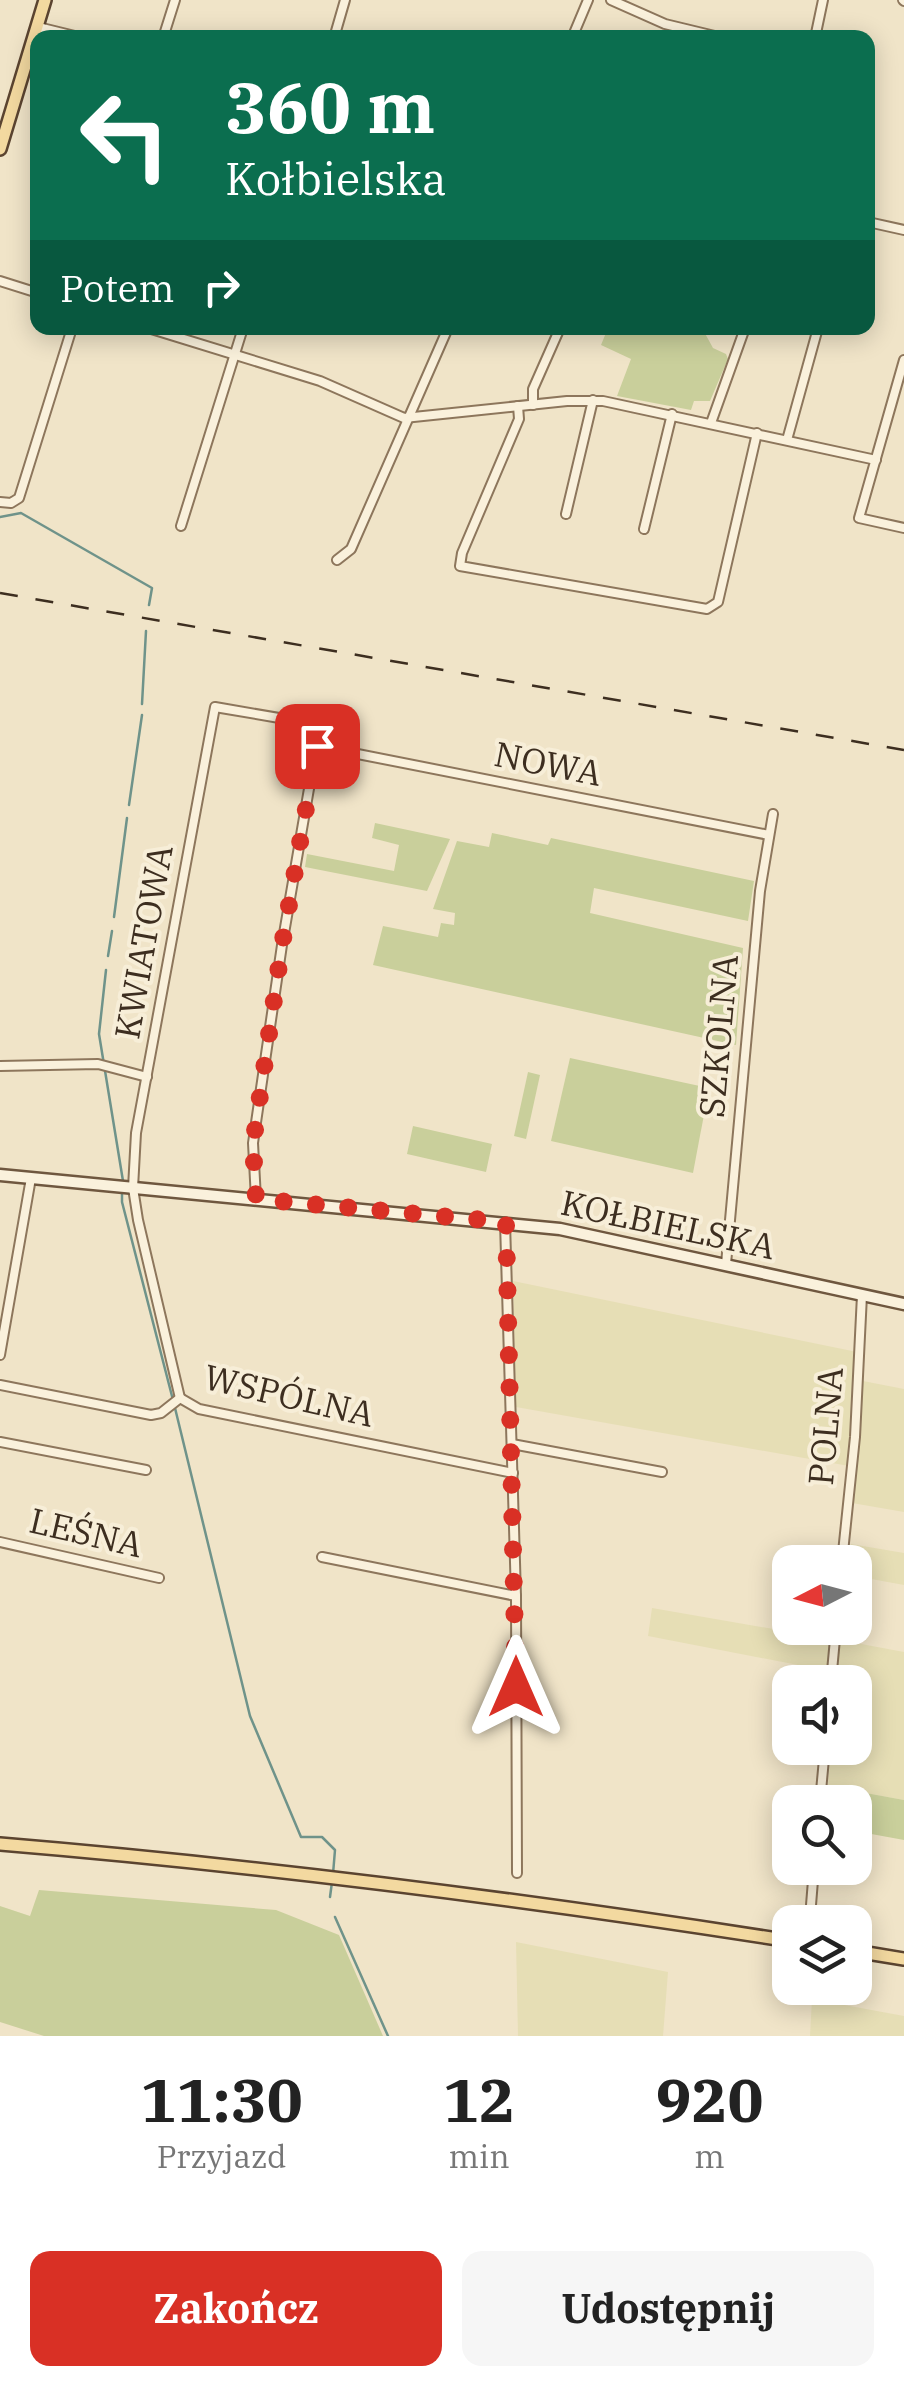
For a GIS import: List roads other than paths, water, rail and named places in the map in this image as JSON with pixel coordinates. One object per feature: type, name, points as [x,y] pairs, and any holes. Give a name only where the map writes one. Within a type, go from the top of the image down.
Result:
[{"type":"main road","points":[[37,30],[43,0]]},
{"type":"main road","points":[[33,30],[43,0]]},
{"type":"main road","points":[[0,127],[30,38]]},
{"type":"main road","points":[[0,149],[30,53]]},
{"type":"main road","points":[[0,1844],[446,1890],[772,1938]]},
{"type":"main road","points":[[872,1954],[904,1959]]},
{"type":"street","points":[[166,30],[175,0]]},
{"type":"street","points":[[337,30],[346,0]]},
{"type":"street","points":[[575,30],[588,0]]},
{"type":"street","points":[[612,0],[666,24],[690,30]]},
{"type":"street","points":[[817,30],[824,0]]},
{"type":"street","points":[[38,27],[50,30]]},
{"type":"street","points":[[875,224],[904,230]]},
{"type":"street","points":[[0,281],[30,290]]},
{"type":"street","points":[[0,502],[12,503],[19,498],[70,335]]},
{"type":"street","points":[[170,335],[320,382],[409,417],[594,400],[876,460]]},
{"type":"street","points":[[181,526],[241,335]]},
{"type":"street","points":[[338,560],[351,549],[445,335]]},
{"type":"street","points":[[533,405],[533,389],[557,335]]},
{"type":"street","points":[[712,423],[743,335]]},
{"type":"street","points":[[786,440],[816,335]]},
{"type":"street","points":[[904,360],[859,518],[904,528]]},
{"type":"street","points":[[566,514],[594,400]]},
{"type":"street","points":[[518,406],[519,420],[462,553],[460,566],[707,609],[718,602],[757,433]]},
{"type":"street","points":[[644,529],[672,414]]},
{"type":"street","name":"KWIATOWA","points":[[177,1400],[127,1187],[215,707],[320,725],[317,746]]},
{"type":"street","points":[[256,1199],[253,1144],[317,746]]},
{"type":"street","name":"NOWA","points":[[317,746],[769,835]]},
{"type":"street","name":"SZKOLNA","points":[[726,1264],[760,892],[773,814]]},
{"type":"street","points":[[0,1066],[98,1064],[147,1078]]},
{"type":"street","name":"KOŁBIELSKA","points":[[0,1175],[506,1222],[613,1238],[904,1304]]},
{"type":"street","points":[[0,1356],[31,1178]]},
{"type":"street","points":[[506,1222],[516,1596],[517,1873]]},
{"type":"street","name":"POLNA","points":[[844,1545],[855,1437],[862,1294]]},
{"type":"street","name":"WSPÓLNA","points":[[0,1386],[151,1415],[161,1413],[177,1400],[199,1410],[513,1473]]},
{"type":"street","name":"LEŚNA","points":[[0,1442],[146,1470]]},
{"type":"street","points":[[512,1444],[662,1472]]},
{"type":"street","name":"LEŚNA","points":[[0,1542],[159,1578]]},
{"type":"street","points":[[322,1557],[516,1596]]},
{"type":"street","points":[[811,1905],[813,1885]]},
{"type":"waterway","points":[[0,517],[21,513],[152,588],[149,605]]},
{"type":"waterway","points":[[142,704],[146,631]]},
{"type":"waterway","points":[[129,805],[142,715]]},
{"type":"waterway","points":[[114,917],[127,818]]},
{"type":"waterway","points":[[108,956],[112,931]]},
{"type":"waterway","points":[[106,970],[99,1034],[123,1181]]},
{"type":"waterway","points":[[122,1189],[122,1202],[173,1400]]},
{"type":"waterway","points":[[175,1408],[250,1716],[301,1837],[322,1837],[335,1850],[333,1874]]},
{"type":"waterway","points":[[330,1897],[332,1882]]},
{"type":"waterway","points":[[335,1917],[388,2036]]},
{"type":"railway","points":[[0,593],[904,750]]}]
